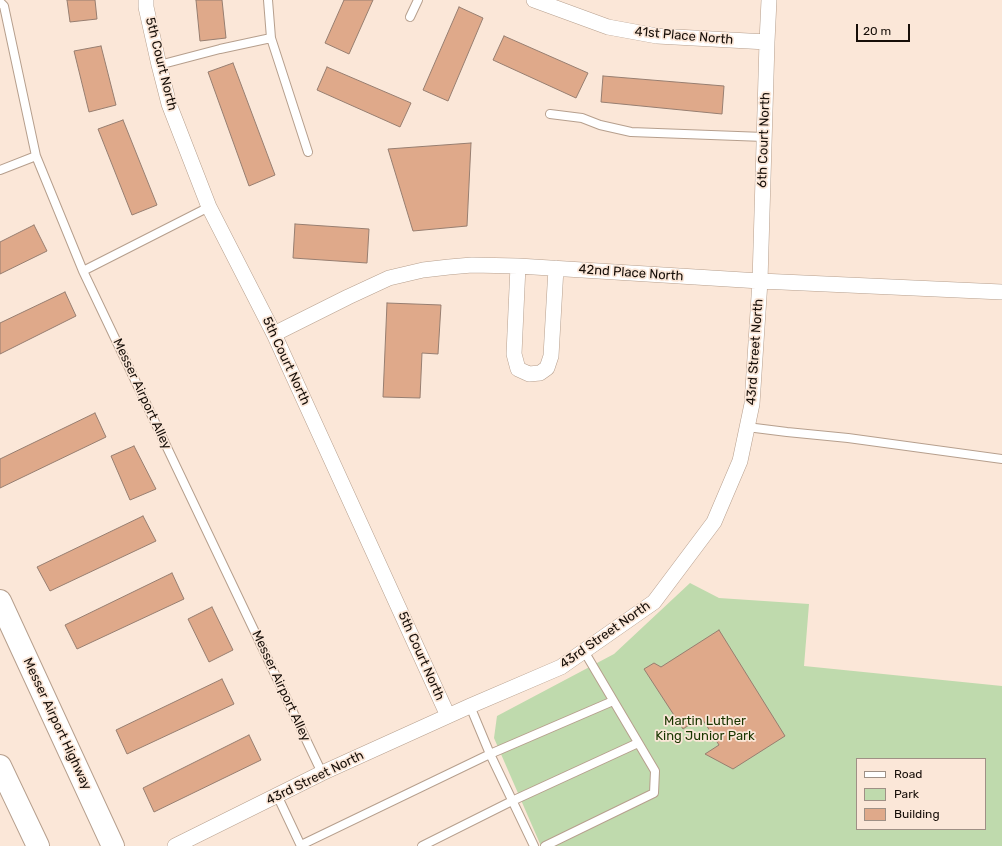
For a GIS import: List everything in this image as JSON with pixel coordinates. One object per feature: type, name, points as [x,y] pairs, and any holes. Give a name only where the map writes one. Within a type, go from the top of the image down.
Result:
[{"type":"main road","name":"Messer Airport Highway","points":[[0,601],[113,846]]},
{"type":"main road","points":[[0,766],[38,846]]},
{"type":"street","name":"5th Court North","points":[[146,0],[146,7],[169,104],[210,207],[274,334],[448,716]]},
{"type":"street","name":"41st Place North","points":[[534,0],[608,28],[657,36],[767,42]]},
{"type":"street","name":"6th Court North","points":[[760,281],[769,0]]},
{"type":"street","name":"42nd Place North","points":[[274,334],[389,278],[423,270],[472,265],[518,266],[760,281],[1002,292]]},
{"type":"street","points":[[518,266],[514,354],[518,369],[529,374],[540,373],[547,368],[551,356],[556,268]]},
{"type":"street","name":"43rd Street North","points":[[175,846],[322,773],[470,706],[561,668],[654,602],[714,522],[740,461],[752,404],[760,281]]},
{"type":"lane","points":[[268,0],[272,38],[308,152]]},
{"type":"lane","points":[[410,17],[418,0]]},
{"type":"lane","name":"Messer Airport Alley","points":[[0,2],[4,6],[36,156],[83,271],[322,773]]},
{"type":"lane","points":[[159,65],[220,49],[272,38]]},
{"type":"lane","points":[[550,114],[582,118],[600,125],[631,132],[764,137]]},
{"type":"lane","points":[[0,170],[36,156]]},
{"type":"lane","points":[[83,271],[210,207]]},
{"type":"lane","points":[[747,428],[848,438],[1002,460]]},
{"type":"lane","points":[[545,846],[654,793],[655,771],[584,651]]},
{"type":"lane","points":[[277,795],[301,846],[490,754],[613,701]]},
{"type":"lane","points":[[470,706],[490,754],[534,846]]},
{"type":"lane","points":[[422,846],[512,801],[638,743]]},
{"type":"green space","name":"Martin Luther King Junior Park","points":[[690,583],[719,598],[809,604],[804,666],[1002,686],[1002,846],[541,846],[494,738],[497,716],[614,654]]},
{"type":"building","points":[[67,0],[95,0],[97,19],[70,22]]},
{"type":"building","points":[[196,0],[222,0],[226,38],[200,41]]},
{"type":"building","points":[[344,0],[373,0],[349,54],[325,43]]},
{"type":"building","points":[[459,7],[483,18],[448,101],[423,90]]},
{"type":"building","points":[[504,36],[588,73],[576,98],[493,60]]},
{"type":"building","points":[[101,46],[116,105],[89,112],[74,51]]},
{"type":"building","points":[[233,63],[275,175],[249,186],[208,72]]},
{"type":"building","points":[[327,67],[411,103],[400,127],[317,90]]},
{"type":"building","points":[[603,76],[724,86],[722,114],[601,102]]},
{"type":"building","points":[[123,120],[157,205],[132,215],[98,129]]},
{"type":"building","points":[[471,143],[467,226],[413,231],[388,149]]},
{"type":"building","points":[[295,224],[369,229],[367,263],[293,258]]},
{"type":"building","points":[[34,225],[47,251],[0,274],[0,242]]},
{"type":"building","points":[[65,292],[76,316],[0,354],[0,323]]},
{"type":"building","points":[[387,303],[441,305],[438,354],[422,353],[420,398],[383,397]]},
{"type":"building","points":[[95,413],[106,437],[0,488],[0,459]]},
{"type":"building","points":[[134,446],[156,489],[130,500],[111,456]]},
{"type":"building","points":[[143,516],[156,541],[50,591],[37,567]]},
{"type":"building","points":[[172,573],[184,599],[77,649],[65,625]]},
{"type":"building","points":[[212,607],[233,650],[209,662],[188,619]]},
{"type":"building","points":[[719,630],[785,736],[733,769],[705,754],[719,745],[701,717],[683,729],[644,669],[654,663],[661,667]]},
{"type":"building","points":[[222,679],[234,704],[127,754],[116,730]]},
{"type":"building","points":[[249,735],[261,760],[154,812],[143,788]]}]
